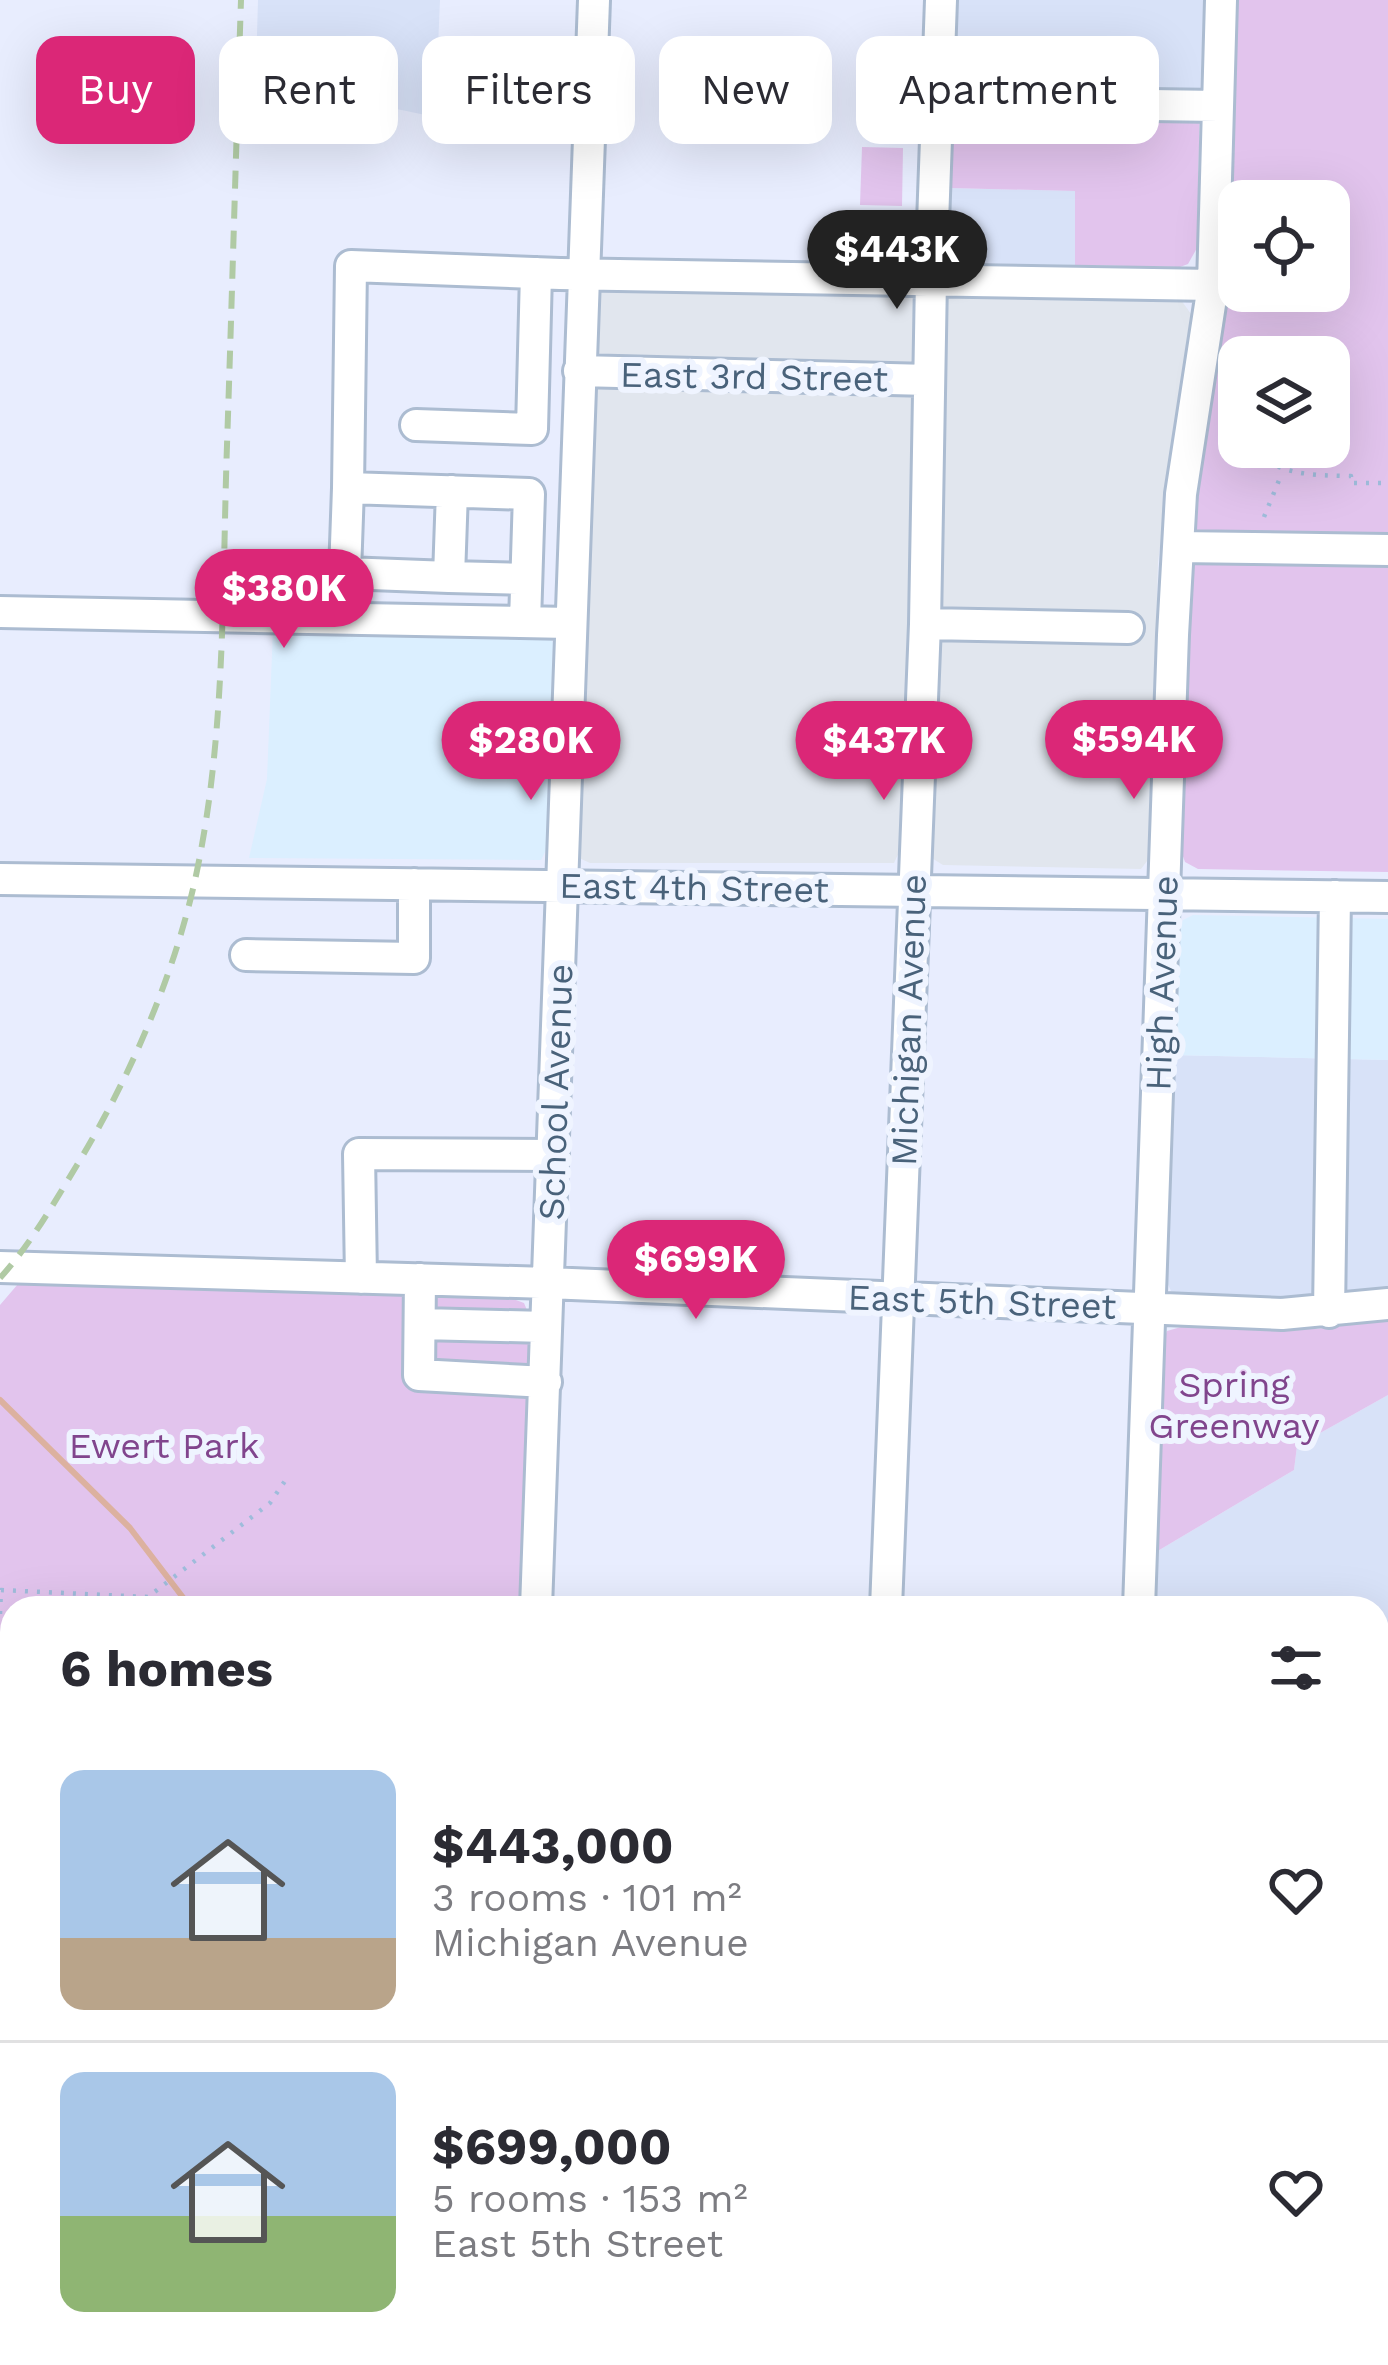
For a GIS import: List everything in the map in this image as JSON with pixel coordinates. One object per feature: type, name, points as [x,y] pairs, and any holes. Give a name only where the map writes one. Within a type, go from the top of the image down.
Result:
[{"type":"street","name":"School Avenue","points":[[537,1596],[593,0]]},
{"type":"street","name":"Michigan Avenue","points":[[940,36],[941,0]]},
{"type":"street","name":"High Avenue","points":[[1139,1596],[1178,547],[1181,494],[1213,285],[1221,0]]},
{"type":"street","points":[[1159,105],[1218,106]]},
{"type":"street","name":"Michigan Avenue","points":[[886,1596],[926,624],[936,144]]},
{"type":"street","points":[[526,579],[345,573],[351,266],[1213,285]]},
{"type":"street","points":[[416,424],[532,429],[536,273]]},
{"type":"street","name":"East 3rd Street","points":[[578,371],[929,380]]},
{"type":"street","points":[[348,488],[529,494],[525,622]]},
{"type":"street","points":[[448,577],[452,491]]},
{"type":"street","points":[[1178,547],[1388,550]]},
{"type":"street","points":[[0,612],[569,623]]},
{"type":"street","points":[[926,624],[1128,628]]},
{"type":"street","name":"East 4th Street","points":[[0,879],[1388,897]]},
{"type":"street","points":[[247,955],[413,958],[414,884]]},
{"type":"street","points":[[1329,1312],[1335,896]]},
{"type":"street","points":[[361,1277],[359,1154],[553,1155]]},
{"type":"street","name":"East 5th Street","points":[[0,1268],[548,1283],[1282,1314],[1388,1304]]},
{"type":"street","points":[[420,1280],[419,1375],[546,1382]]},
{"type":"street","points":[[467,1281],[467,1325]]},
{"type":"street","points":[[422,1324],[546,1327]]},
{"type":"path","points":[[1279,468],[1351,476],[1351,483],[1388,483]]},
{"type":"path","points":[[1264,517],[1283,471]]},
{"type":"path","points":[[1,1596],[1,1590],[151,1595],[270,1503],[289,1475]]},
{"type":"shaded area","points":[[258,0],[440,0],[438,36],[422,36],[422,114],[398,109],[398,36],[257,36]]},
{"type":"shaded area","points":[[954,0],[1204,0],[1200,96],[1159,95],[1159,36],[953,36]]},
{"type":"shaded area","points":[[948,188],[1076,191],[1075,265],[955,263],[947,251]]},
{"type":"shaded area","points":[[607,289],[913,294],[918,298],[900,850],[894,863],[590,863],[577,857],[597,295]]},
{"type":"shaded area","points":[[949,294],[1179,297],[1191,314],[1158,562],[1150,857],[1141,869],[943,865],[930,857]]},
{"type":"shaded area","points":[[273,629],[549,636],[553,643],[546,850],[541,860],[249,858],[267,779]]},
{"type":"shaded area","points":[[1193,915],[1388,919],[1388,1060],[1172,1055],[1177,933],[1183,920]]},
{"type":"shaded area","points":[[1172,1055],[1388,1060],[1388,1291],[1302,1299],[1187,1297],[1171,1291],[1165,1278]]},
{"type":"shaded area","points":[[1388,1395],[1388,1596],[1154,1596],[1156,1552],[1294,1470],[1297,1446]]},
{"type":"green space","points":[[1233,0],[1388,0],[1388,872],[1198,869],[1185,862],[1179,845],[1186,579],[1218,185],[1218,312],[1350,312],[1350,180],[1218,180]]},
{"type":"green space","points":[[1159,95],[1200,96],[1197,248],[1188,264],[1180,267],[1075,265],[1075,191],[949,188],[950,144],[1159,144]]},
{"type":"green space","points":[[862,147],[903,148],[902,206],[860,205]]},
{"type":"green space","name":"Ewert Park","points":[[24,1277],[503,1295],[524,1303],[531,1320],[521,1596],[0,1596],[0,1305]]},
{"type":"green space","name":"Spring Greenway","points":[[1388,1320],[1388,1395],[1297,1446],[1294,1470],[1156,1552],[1167,1331],[1181,1327],[1316,1329]]},
{"type":"waterway","points":[[0,1400],[130,1528],[182,1596]]},
{"type":"railway","points":[[0,1278],[59,1194],[131,1063],[175,954],[205,827],[221,664],[241,0]]}]
